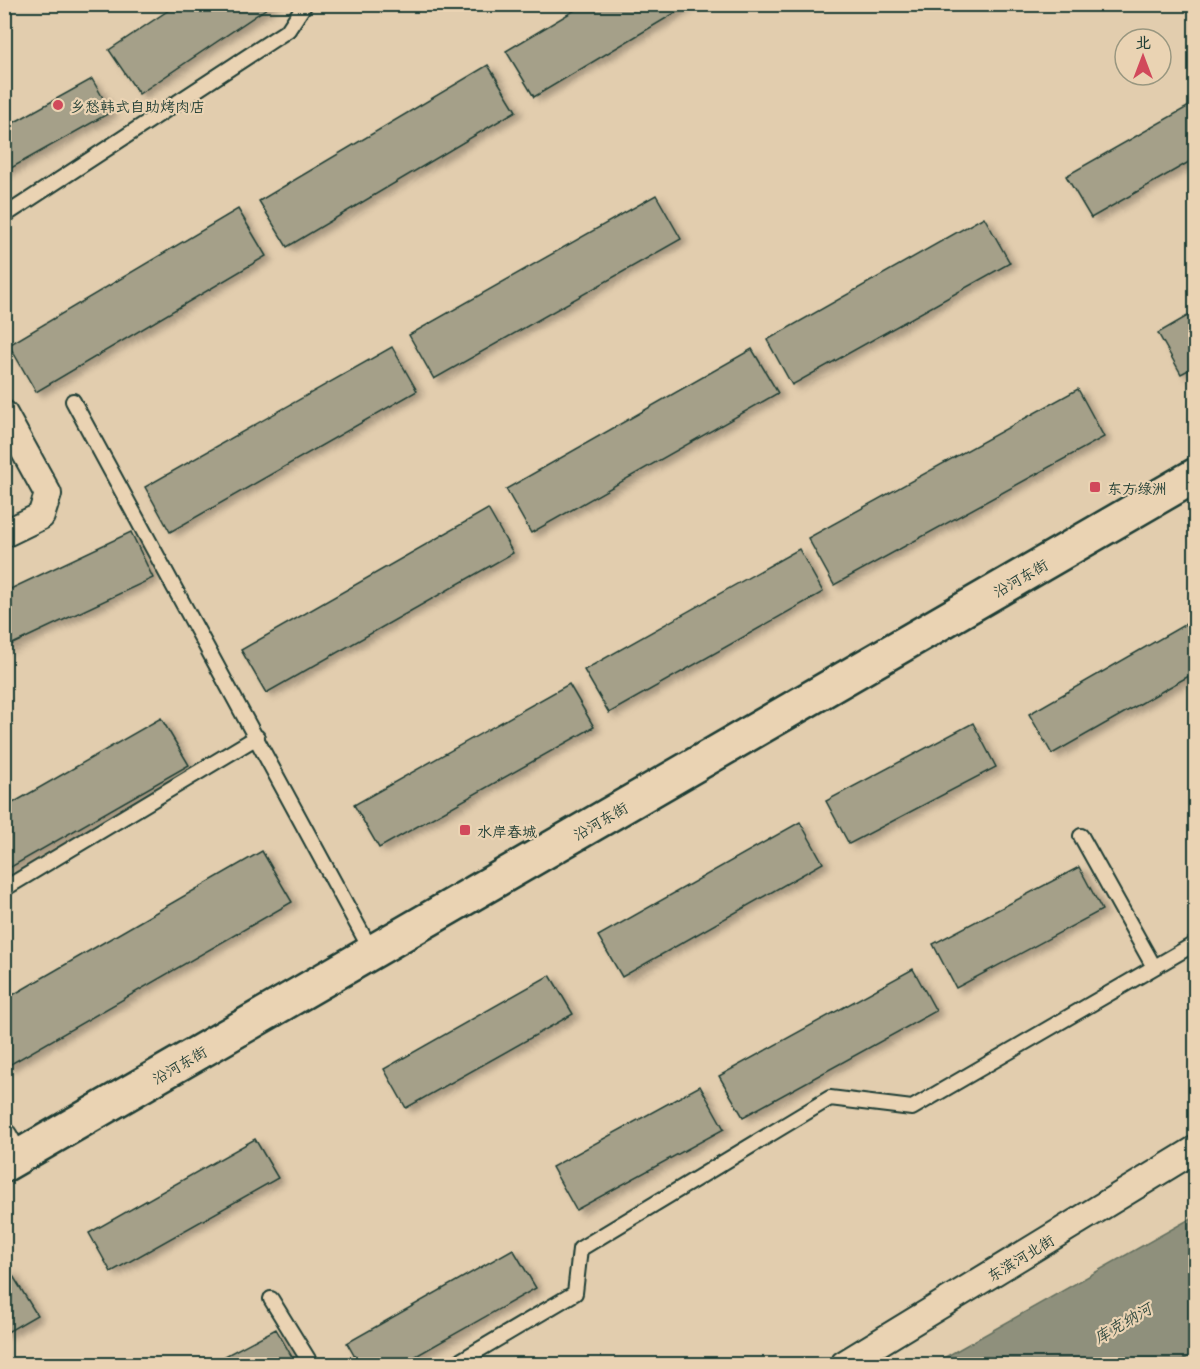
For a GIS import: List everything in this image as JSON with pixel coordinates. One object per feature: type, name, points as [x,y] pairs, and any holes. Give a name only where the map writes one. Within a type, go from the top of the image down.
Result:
[{"type":"street","points":[[4,414],[48,494],[41,516],[4,534]]},
{"type":"street","name":"沿河东街","points":[[8,1154],[372,952],[1196,475]]},
{"type":"street","name":"东滨河北街","points":[[844,1365],[1196,1149]]},
{"type":"lane","points":[[4,216],[288,30],[306,4]]},
{"type":"lane","points":[[73,401],[372,952]]},
{"type":"lane","points":[[4,889],[257,737]]},
{"type":"lane","points":[[1081,836],[1154,967]]},
{"type":"lane","points":[[455,1365],[575,1293],[580,1249],[830,1098],[912,1108],[1196,943]]},
{"type":"lane","points":[[271,1299],[310,1365]]},
{"type":"water","name":"库克纳河","points":[[1195,1216],[1195,1353],[1176,1364],[933,1364]]},
{"type":"building","points":[[178,4],[273,4],[139,94],[109,50]]},
{"type":"building","points":[[585,4],[690,4],[534,97],[506,51]]},
{"type":"building","points":[[488,65],[516,111],[287,247],[259,201]]},
{"type":"building","points":[[92,79],[111,112],[4,172],[4,128]]},
{"type":"building","points":[[1196,102],[1196,158],[1091,218],[1066,176]]},
{"type":"building","points":[[656,195],[681,239],[434,379],[409,335]]},
{"type":"building","points":[[238,209],[266,256],[36,392],[9,345]]},
{"type":"building","points":[[984,217],[1010,263],[792,385],[767,340]]},
{"type":"building","points":[[1196,311],[1196,366],[1181,374],[1158,333]]},
{"type":"building","points":[[392,347],[417,391],[170,532],[145,487]]},
{"type":"building","points":[[752,349],[778,393],[531,533],[506,489]]},
{"type":"building","points":[[1078,389],[1104,437],[834,585],[808,538]]},
{"type":"building","points":[[488,509],[513,553],[266,693],[241,650]]},
{"type":"building","points":[[131,532],[153,578],[4,648],[4,592]]},
{"type":"building","points":[[799,549],[823,592],[609,713],[584,670]]},
{"type":"building","points":[[1196,618],[1196,672],[1052,754],[1029,714]]},
{"type":"building","points":[[569,684],[594,727],[379,848],[354,805]]},
{"type":"building","points":[[161,718],[189,765],[4,871],[4,808]]},
{"type":"building","points":[[973,723],[996,767],[849,844],[826,801]]},
{"type":"building","points":[[800,822],[823,863],[622,977],[598,936]]},
{"type":"building","points":[[262,851],[292,902],[4,1068],[4,1000]]},
{"type":"building","points":[[1079,867],[1102,910],[956,988],[933,944]]},
{"type":"building","points":[[913,969],[936,1011],[743,1117],[719,1076]]},
{"type":"building","points":[[550,975],[573,1014],[406,1108],[384,1069]]},
{"type":"building","points":[[700,1086],[724,1129],[576,1210],[552,1167]]},
{"type":"building","points":[[255,1139],[278,1178],[111,1272],[89,1233]]},
{"type":"building","points":[[513,1249],[536,1288],[402,1364],[359,1364],[347,1343]]},
{"type":"building","points":[[10,1271],[37,1315],[4,1334],[4,1275]]},
{"type":"building","points":[[276,1329],[296,1364],[210,1364]]},
{"type":"place","name":"乡愁韩式自助烤肉店","points":[[58,105]]},
{"type":"place","name":"东方绿洲","points":[[1095,487]]},
{"type":"place","name":"水岸春城","points":[[465,830]]}]
